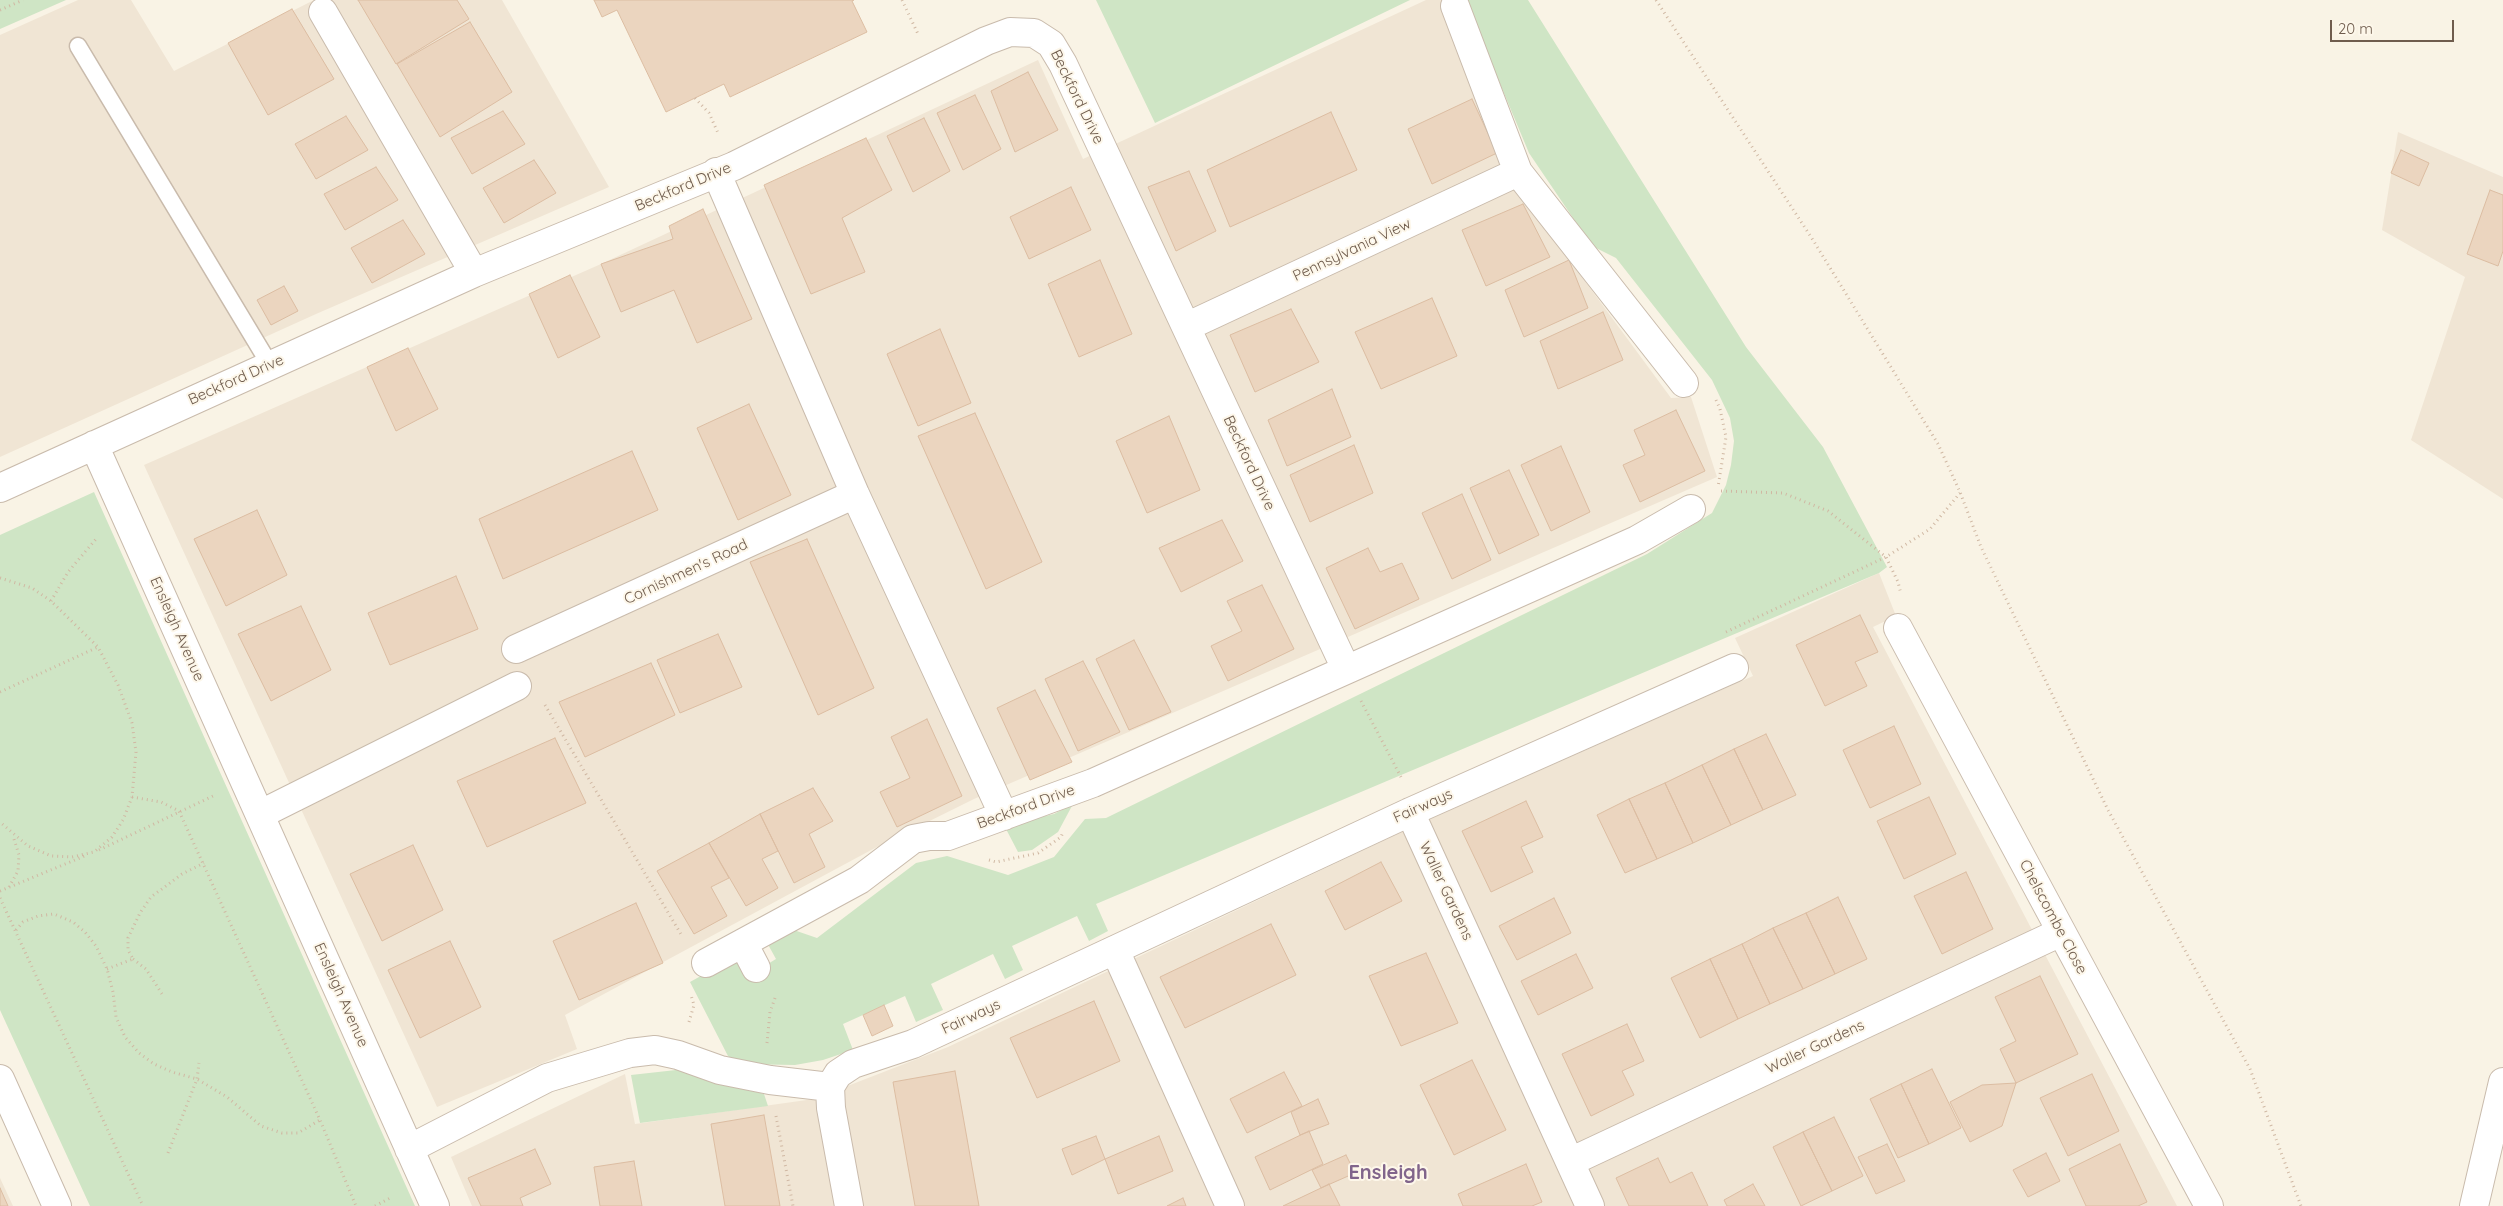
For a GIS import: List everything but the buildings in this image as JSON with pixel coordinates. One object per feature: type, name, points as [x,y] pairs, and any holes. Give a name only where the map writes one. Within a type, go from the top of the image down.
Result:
[{"type":"street","points":[[1455,6],[1518,172],[1684,383]]},
{"type":"street","points":[[323,12],[474,273]]},
{"type":"street","name":"Beckford Drive","points":[[0,488],[474,273],[725,169],[986,41],[1010,32],[1034,33],[1051,44],[1063,64],[1346,669]]},
{"type":"street","points":[[725,169],[855,494],[1004,816]]},
{"type":"street","name":"Pennsylvania View","points":[[1186,327],[1518,172]]},
{"type":"street","name":"Ensleigh Avenue","points":[[94,444],[435,1206]]},
{"type":"street","name":"Cornishmen's Road","points":[[516,649],[855,494]]},
{"type":"street","name":"Beckford Drive","points":[[706,963],[859,880],[913,840],[929,836],[948,836],[1093,783],[1637,540],[1691,509]]},
{"type":"street","name":"Chelscombe Close","points":[[1904,638],[2209,1206]]},
{"type":"street","name":"Fairways","points":[[830,1087],[838,1074],[853,1064],[913,1044],[1410,812],[1734,668]]},
{"type":"street","points":[[261,814],[518,686]]},
{"type":"street","name":"Waller Gardens","points":[[1410,812],[1590,1206]]},
{"type":"street","name":"Waller Gardens","points":[[1570,1162],[2061,932]]},
{"type":"street","points":[[743,943],[756,968]]},
{"type":"street","points":[[1115,950],[1230,1206]]},
{"type":"street","points":[[409,1149],[547,1078],[630,1053],[655,1050],[678,1055],[720,1070],[770,1080],[830,1087],[831,1108],[849,1206]]},
{"type":"street","points":[[0,1079],[57,1206]]},
{"type":"street","points":[[2474,1206],[2503,1082]]},
{"type":"lane","points":[[78,46],[270,365]]},
{"type":"path","points":[[0,10],[22,0]]},
{"type":"path","points":[[1656,0],[1813,240],[1938,444],[1960,492],[1985,556],[2108,810],[2250,1070],[2301,1206]]},
{"type":"path","points":[[695,98],[709,113],[725,169]]},
{"type":"path","points":[[1684,383],[1709,389],[1720,409],[1726,436],[1717,491],[1783,494],[1828,511],[1886,558],[1898,582],[1908,618],[1904,638]]},
{"type":"path","points":[[1734,668],[1726,631],[1886,558],[1930,529],[1960,492]]},
{"type":"path","points":[[51,601],[68,572],[86,548],[102,533],[126,517]]},
{"type":"path","points":[[0,578],[32,588],[51,601],[98,648],[118,685],[132,723],[136,752],[132,797],[123,820],[112,836],[94,852],[72,857],[51,856],[28,846],[6,829]]},
{"type":"path","points":[[0,692],[98,648]]},
{"type":"path","points":[[1346,669],[1403,782],[1410,812]]},
{"type":"path","points":[[544,703],[686,944]]},
{"type":"path","points":[[0,891],[94,852],[246,780]]},
{"type":"path","points":[[132,797],[161,802],[179,812],[204,863],[320,1120],[356,1206]]},
{"type":"path","points":[[0,822],[15,838],[19,855],[18,871],[9,887]]},
{"type":"path","points":[[162,994],[146,969],[133,959],[128,950],[128,938],[140,913],[150,898],[182,874],[204,863]]},
{"type":"path","points":[[0,898],[143,1206]]},
{"type":"path","points":[[16,930],[23,922],[38,916],[54,914],[73,922],[85,932],[96,946],[107,969],[113,992],[116,1017],[125,1036],[139,1053],[154,1064],[172,1072],[197,1079],[227,1097],[261,1126],[282,1133],[298,1132],[320,1120]]},
{"type":"path","points":[[107,969],[133,959]]},
{"type":"path","points":[[678,1055],[694,1005],[688,989]]},
{"type":"path","points":[[168,1153],[197,1079],[199,1063]]},
{"type":"shaded area","points":[[78,0],[131,0],[174,71],[314,0],[502,0],[609,187],[316,314],[0,457],[0,35]]},
{"type":"shaded area","points":[[1426,0],[1444,0],[1503,170],[1671,398],[1691,397],[1717,477],[974,799],[873,849],[565,1015],[577,1049],[437,1107],[144,465],[601,264],[1038,60],[1083,159]]},
{"type":"shaded area","points":[[2398,132],[2503,177],[2503,499],[2411,440],[2465,277],[2382,230]]},
{"type":"shaded area","points":[[1879,573],[1896,616],[1873,627],[2177,1206],[472,1206],[451,1157],[625,1074],[635,1124],[814,1099],[948,1047],[1410,828],[1753,676],[1735,638]]},
{"type":"shaded area","points":[[0,1178],[13,1206],[0,1206]]},
{"type":"green space","points":[[0,0],[66,0],[0,29]]},
{"type":"green space","points":[[1096,0],[1410,0],[1155,123]]},
{"type":"green space","points":[[1465,0],[1528,0],[1746,347],[1823,447],[1887,567],[1879,573],[1096,904],[1108,931],[1089,941],[1077,916],[1012,946],[1023,970],[1005,979],[993,954],[931,984],[943,1010],[916,1022],[905,996],[843,1024],[853,1050],[823,1060],[795,1065],[738,1064],[728,1056],[690,982],[735,957],[751,974],[776,959],[765,939],[785,927],[817,938],[916,863],[947,856],[1008,875],[1054,857],[1085,819],[1106,818],[1647,554],[1712,513],[1726,485],[1734,441],[1730,418],[1712,380],[1616,258],[1592,246],[1529,153]]},
{"type":"green space","points":[[94,492],[415,1206],[90,1206],[0,1010],[0,535]]},
{"type":"green space","points":[[1073,804],[1058,832],[1032,850],[1018,852],[1006,829],[1027,820],[1054,814]]},
{"type":"green space","points":[[676,1070],[764,1094],[768,1106],[640,1123],[631,1075]]},
{"type":"district","name":"Ensleigh","points":[[1388,1173]]}]
